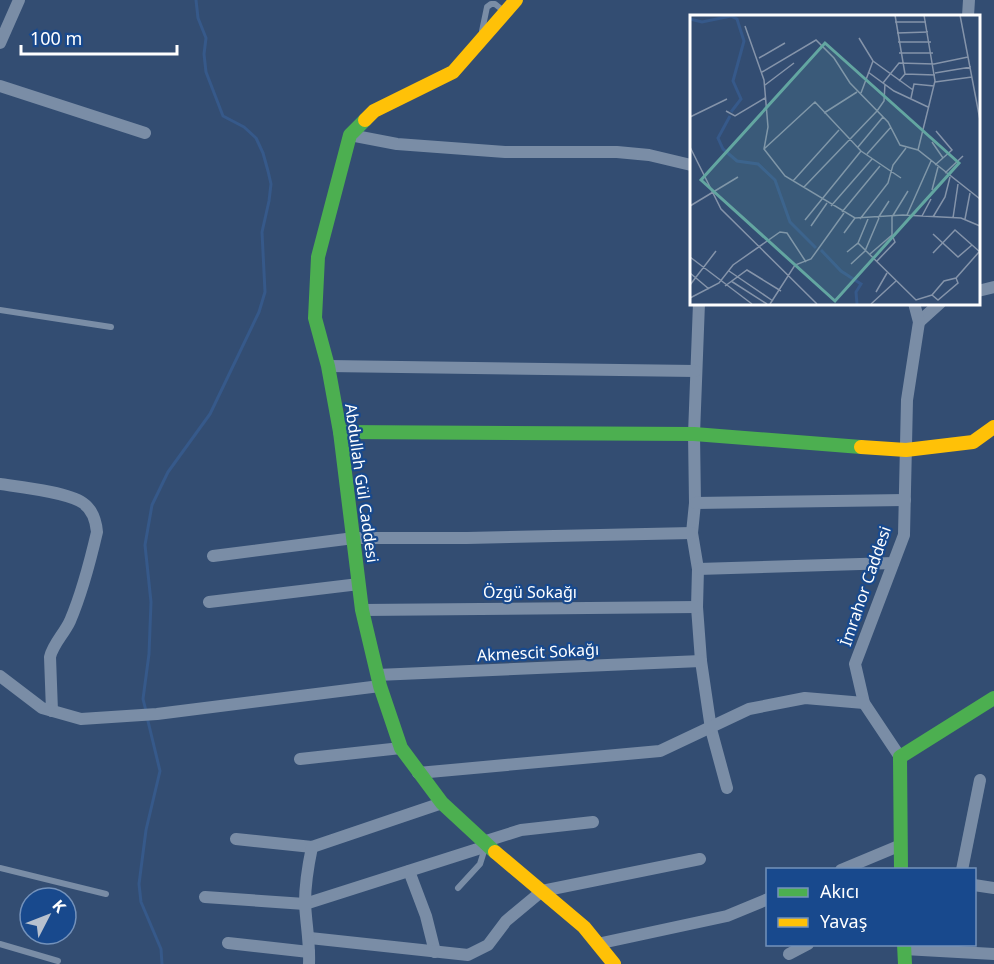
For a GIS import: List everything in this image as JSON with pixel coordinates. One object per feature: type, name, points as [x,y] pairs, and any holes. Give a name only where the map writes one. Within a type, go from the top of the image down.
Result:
[{"type":"street","points":[[0,43],[19,0]]},
{"type":"street","points":[[350,135],[374,111],[453,72],[516,0]]},
{"type":"street","points":[[968,15],[969,0]]},
{"type":"street","points":[[0,86],[145,133]]},
{"type":"street","points":[[350,135],[397,144],[505,152],[616,152],[650,155],[690,165]]},
{"type":"street","name":"Abdullah Gül Caddesi","points":[[350,135],[318,257],[315,318],[328,366],[340,432],[362,610],[378,680],[401,748],[442,803],[485,845],[584,927],[614,964]]},
{"type":"street","points":[[979,291],[994,287]]},
{"type":"street","points":[[699,304],[695,371],[695,503],[692,533],[698,568],[697,607],[701,661],[711,729],[727,788]]},
{"type":"street","name":"İmrahor Caddesi","points":[[900,757],[864,703],[855,664],[904,535],[907,400],[920,322],[912,304]]},
{"type":"street","points":[[920,322],[939,304]]},
{"type":"street","points":[[328,366],[695,371]]},
{"type":"street","points":[[340,432],[694,434],[906,450],[973,442],[994,428]]},
{"type":"street","points":[[0,484],[78,500],[92,512],[97,525],[77,602],[64,633],[51,650],[52,711]]},
{"type":"street","points":[[695,503],[904,500]]},
{"type":"street","points":[[213,556],[354,538],[430,539],[692,533]]},
{"type":"street","points":[[698,568],[893,563]]},
{"type":"street","points":[[209,602],[359,584]]},
{"type":"street","name":"Özgü Sokağı","points":[[362,610],[697,607]]},
{"type":"street","name":"Akmescit Sokağı","points":[[0,676],[42,708],[81,719],[157,714],[378,680],[701,661]]},
{"type":"street","points":[[418,773],[660,751],[711,729],[749,709],[805,698],[864,703]]},
{"type":"street","points":[[901,868],[900,757],[994,698]]},
{"type":"street","points":[[300,759],[401,748]]},
{"type":"street","points":[[962,868],[980,780]]},
{"type":"street","points":[[236,839],[312,847],[442,803]]},
{"type":"street","points":[[205,897],[305,904],[485,845],[521,830],[593,822]]},
{"type":"street","points":[[846,868],[901,845]]},
{"type":"street","points":[[228,943],[309,958],[310,938],[305,904],[312,847]]},
{"type":"street","points":[[310,938],[435,952],[466,960],[488,945],[506,921],[542,891],[700,859]]},
{"type":"street","points":[[409,871],[426,915],[435,952]]},
{"type":"street","points":[[976,885],[994,888]]},
{"type":"street","points":[[597,944],[727,916],[766,900]]},
{"type":"street","points":[[789,954],[806,946]]},
{"type":"street","points":[[904,964],[904,947],[994,954]]},
{"type":"lane","points":[[0,310],[111,327]]},
{"type":"lane","points":[[458,888],[480,864],[485,845]]},
{"type":"lane","points":[[0,868],[106,894]]},
{"type":"lane","points":[[0,944],[58,961]]},
{"type":"waterway","points":[[146,711],[143,699],[149,654],[151,602],[145,545],[152,505],[168,472],[210,414],[259,312],[265,292],[262,232],[271,184],[268,171],[256,138],[244,127],[223,116],[206,72],[204,54],[206,38],[198,18],[196,0]]},
{"type":"waterway","points":[[147,717],[160,771],[146,830],[139,884],[141,902],[161,949],[162,964]]},
{"type":"traffic: fast","points":[[365,120],[350,135],[318,257],[315,318],[328,366],[340,432],[362,610],[380,686],[401,748],[442,803],[495,852]]},
{"type":"traffic: fast","points":[[340,432],[694,434],[861,447]]},
{"type":"traffic: fast","points":[[901,868],[900,757],[994,698]]},
{"type":"traffic: fast","points":[[904,946],[905,964]]},
{"type":"traffic: slow","points":[[365,120],[374,111],[453,72],[516,0]]},
{"type":"traffic: slow","points":[[861,447],[906,450],[973,442],[994,427]]},
{"type":"traffic: slow","points":[[495,852],[584,927],[614,964]]}]
